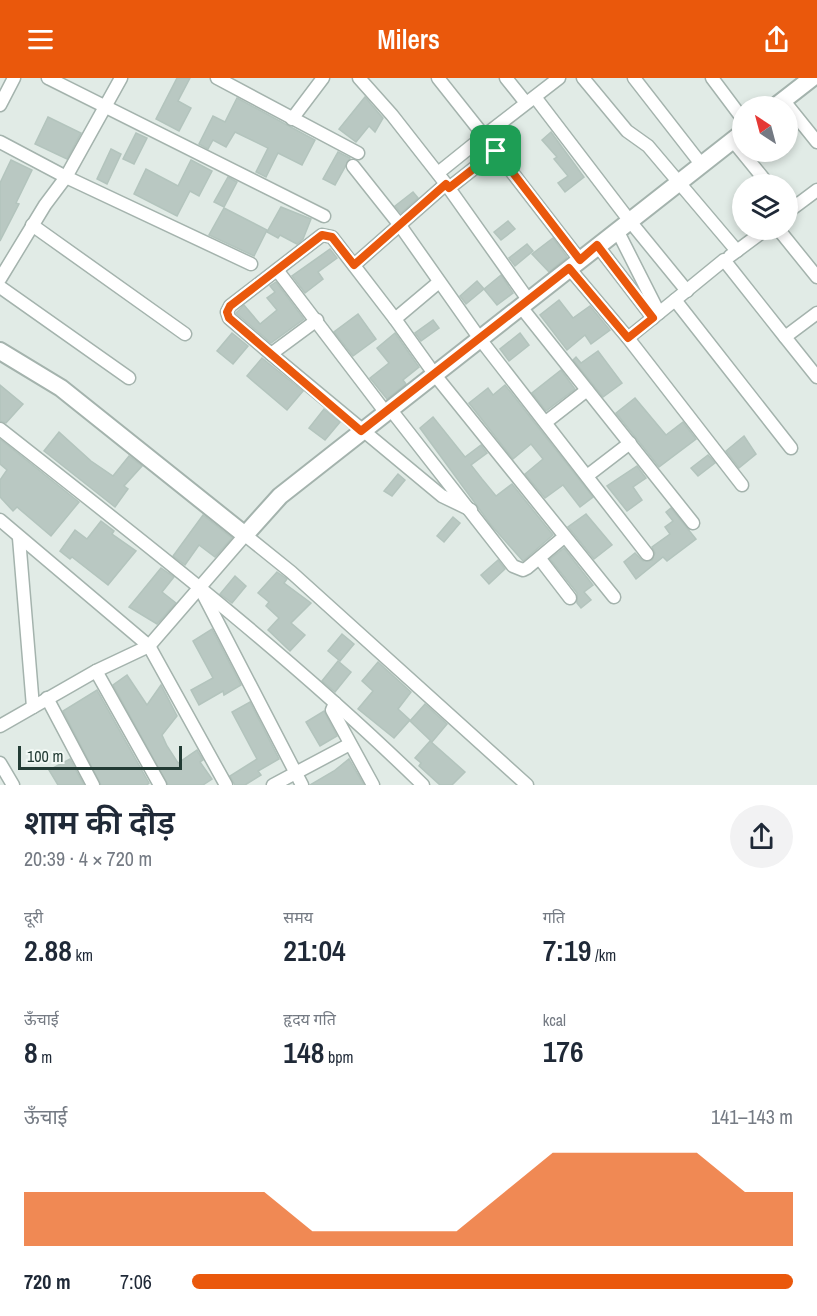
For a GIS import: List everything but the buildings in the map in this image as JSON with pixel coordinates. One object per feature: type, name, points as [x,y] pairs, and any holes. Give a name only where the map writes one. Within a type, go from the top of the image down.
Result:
[{"type":"street","points":[[0,105],[14,78]]},
{"type":"street","points":[[48,78],[324,216]]},
{"type":"street","points":[[0,279],[32,225],[66,177],[121,78]]},
{"type":"street","points":[[217,78],[357,153]]},
{"type":"street","points":[[292,119],[323,78]]},
{"type":"street","points":[[359,78],[393,115],[448,186],[525,304],[587,390],[693,523]]},
{"type":"street","points":[[438,78],[496,151],[628,338],[742,485]]},
{"type":"street","points":[[506,78],[530,100],[623,225],[687,291]]},
{"type":"street","points":[[438,173],[559,78]]},
{"type":"street","points":[[583,78],[627,131],[648,146],[737,251]]},
{"type":"street","points":[[634,78],[701,164]]},
{"type":"street","points":[[712,78],[732,105]]},
{"type":"street","points":[[790,96],[812,78]]},
{"type":"street","points":[[798,122],[817,142]]},
{"type":"street","points":[[0,726],[96,671],[149,646],[199,586],[280,496],[361,431],[389,412],[597,245],[732,141]]},
{"type":"street","points":[[0,142],[66,177],[251,264]]},
{"type":"street","points":[[354,265],[399,224],[496,151]]},
{"type":"street","points":[[353,166],[399,224],[480,339],[647,554]]},
{"type":"street","points":[[798,204],[817,190]]},
{"type":"street","points":[[32,225],[185,334]]},
{"type":"street","points":[[623,225],[656,315]]},
{"type":"street","points":[[471,510],[442,496],[361,431],[229,318],[227,312],[230,306],[322,235],[332,237],[435,375],[614,597]]},
{"type":"street","points":[[628,338],[752,240]]},
{"type":"street","points":[[787,240],[817,277]]},
{"type":"street","points":[[597,245],[656,315]]},
{"type":"street","points":[[724,260],[817,377]]},
{"type":"street","points":[[277,270],[389,412],[471,510],[513,566],[523,570],[564,537]]},
{"type":"street","points":[[395,319],[439,282]]},
{"type":"street","points":[[0,287],[129,378]]},
{"type":"street","points":[[675,300],[791,448]]},
{"type":"street","points":[[785,337],[817,313]]},
{"type":"street","points":[[271,354],[317,320]]},
{"type":"street","points":[[0,351],[61,388],[291,572],[527,785]]},
{"type":"street","points":[[546,422],[587,390]]},
{"type":"street","points":[[0,429],[199,586],[335,703],[423,785]]},
{"type":"street","points":[[587,476],[630,443]]},
{"type":"street","points":[[0,520],[149,646],[226,785]]},
{"type":"street","points":[[19,538],[33,707]]},
{"type":"street","points":[[540,558],[570,598]]},
{"type":"street","points":[[199,586],[302,785]]},
{"type":"street","points":[[96,671],[160,785]]},
{"type":"street","points":[[47,698],[93,785]]},
{"type":"street","points":[[335,703],[332,710],[373,785]]},
{"type":"street","points":[[273,785],[350,744]]},
{"type":"route","points":[[496,151],[580,260],[597,245],[653,318],[628,338],[569,268],[391,410],[361,431],[229,318],[227,312],[230,306],[322,235],[328,234],[332,237],[354,265],[446,184],[449,188],[496,151]]}]
